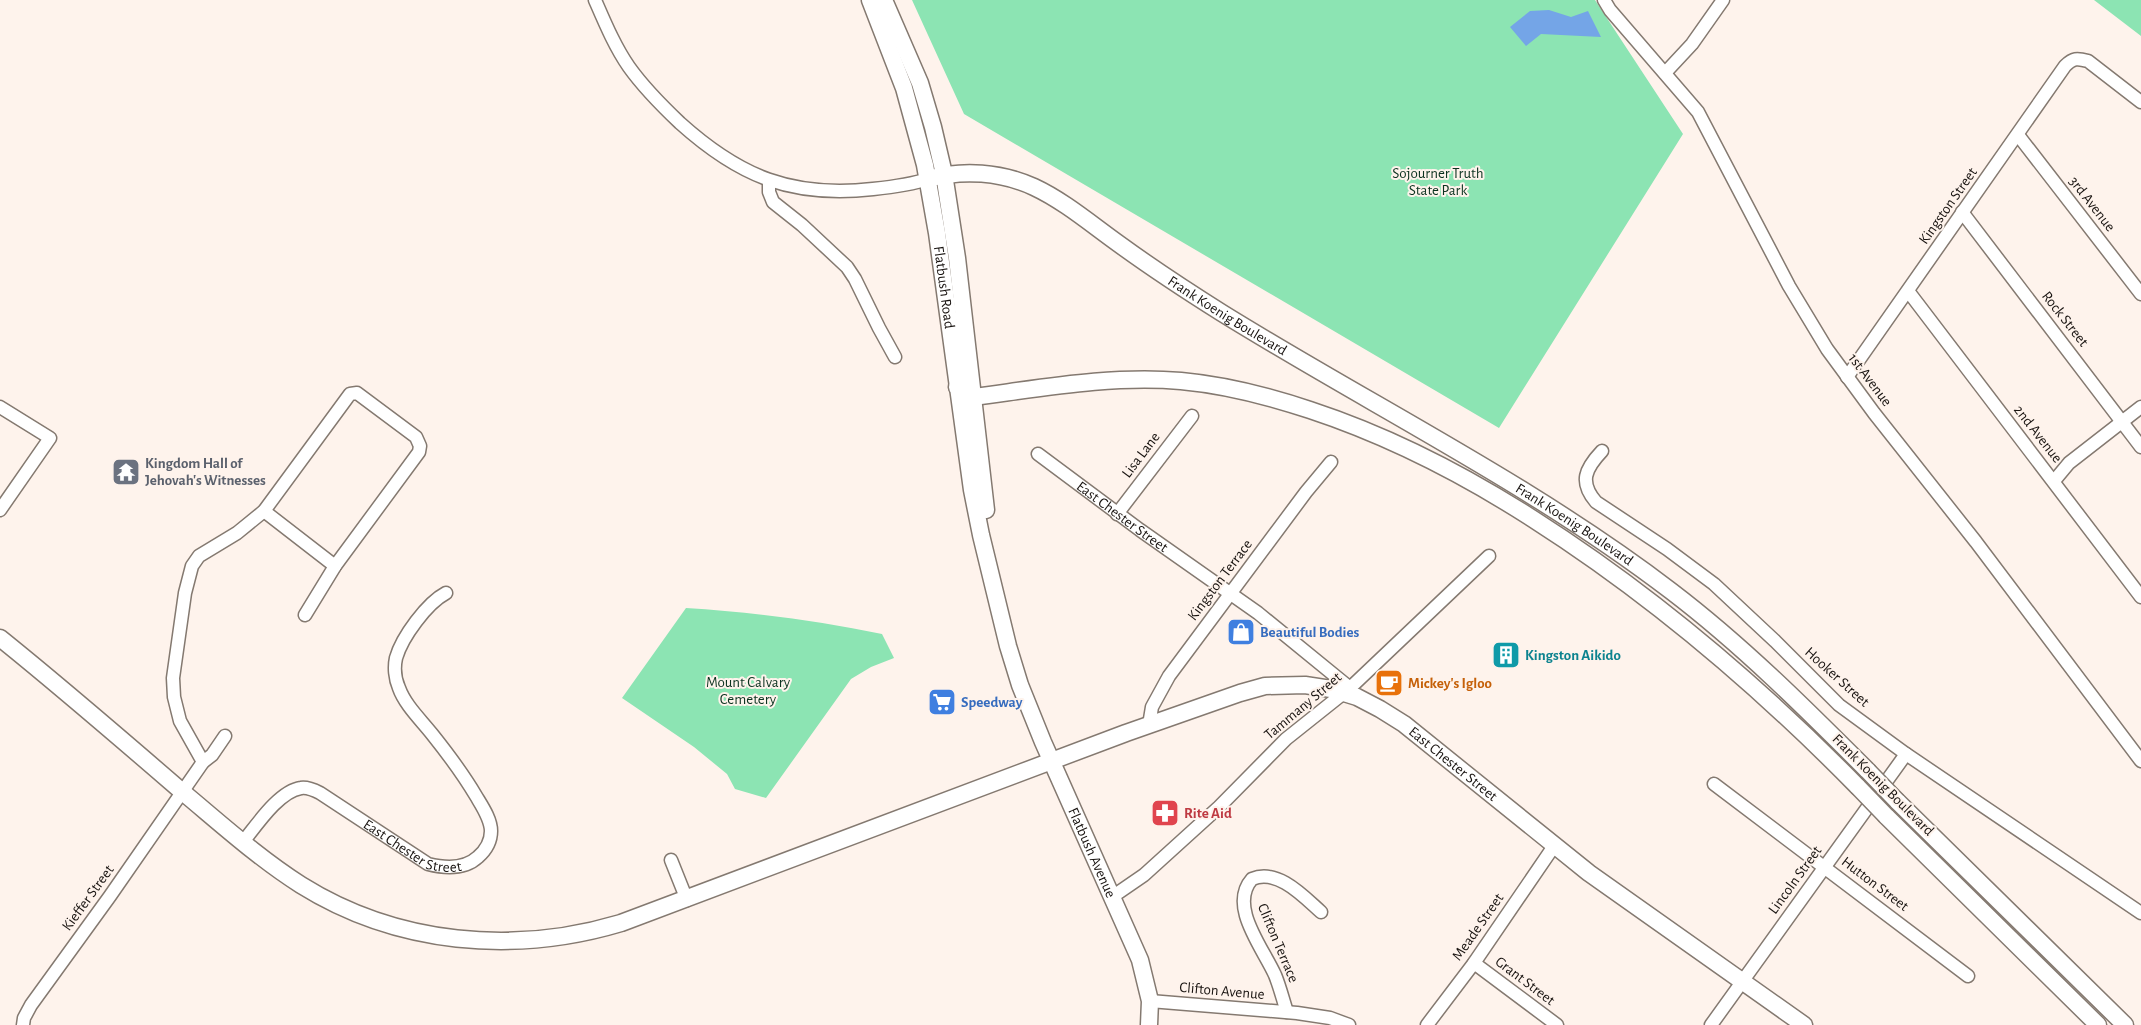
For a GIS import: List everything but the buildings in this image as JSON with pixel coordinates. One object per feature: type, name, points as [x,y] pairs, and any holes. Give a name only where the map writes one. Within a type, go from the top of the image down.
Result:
[{"type":"main road","name":"Flatbush Road","points":[[870,0],[909,103],[928,179],[975,506],[1008,646],[1020,685]]},
{"type":"main road","name":"Flatbush Road","points":[[884,0],[917,76],[931,120],[944,174],[974,397],[992,579]]},
{"type":"main road","name":"Frank Koenig Boulevard","points":[[928,179],[944,174],[969,173],[1002,177],[1021,182],[1045,193],[1169,279],[1224,314],[1499,475],[1568,518],[1648,573],[1706,618],[1803,705],[2125,1025]]},
{"type":"main road","name":"Frank Koenig Boulevard","points":[[974,397],[1110,380],[1182,381],[1229,388],[1277,400],[1337,419],[1388,440],[1448,469],[1489,492],[1585,553],[1636,589],[1736,671],[1807,737],[2098,1025]]},
{"type":"main road","points":[[957,387],[967,396],[974,397]]},
{"type":"main road","points":[[0,638],[183,792]]},
{"type":"main road","name":"Flatbush Avenue","points":[[1020,685],[1140,960],[1150,1001],[1149,1025]]},
{"type":"main road","name":"East Chester Street","points":[[183,792],[243,842],[301,885],[351,911],[410,931],[453,939],[496,942],[559,938],[607,927],[687,900],[1149,724],[1240,692],[1265,686],[1305,685],[1347,690],[1404,724],[1554,846],[1646,914],[1804,1025]]},
{"type":"street","points":[[594,0],[628,66],[652,96],[703,143],[730,162],[769,181],[805,190],[833,192],[883,188],[928,179]]},
{"type":"street","name":"1st Avenue","points":[[1604,0],[1610,10],[1665,73],[1705,123],[1788,286],[1847,377],[1976,542],[2141,761]]},
{"type":"street","points":[[1665,73],[1692,44],[1723,0]]},
{"type":"street","name":"Kingston Street","points":[[1847,377],[2071,60],[2078,58],[2100,68],[2141,102]]},
{"type":"street","name":"3rd Avenue","points":[[2018,135],[2141,294]]},
{"type":"street","points":[[769,181],[769,192],[773,202],[802,225],[847,267],[895,357]]},
{"type":"street","name":"Rock Street","points":[[1962,212],[2141,447]]},
{"type":"street","name":"2nd Avenue","points":[[1908,291],[2141,597]]},
{"type":"street","points":[[203,762],[180,721],[174,698],[173,678],[184,594],[192,566],[199,556],[237,534],[264,511],[353,393],[357,393],[416,437],[420,446],[419,452],[335,566],[305,615]]},
{"type":"street","points":[[0,407],[50,438],[0,510]]},
{"type":"street","points":[[2054,481],[2069,463],[2141,407]]},
{"type":"street","name":"Lisa Lane","points":[[1117,514],[1192,416]]},
{"type":"street","name":"Hooker Street","points":[[1602,451],[1586,473],[1585,484],[1589,494],[1596,502],[1667,549],[1714,584],[1839,705],[1906,754],[2141,913]]},
{"type":"street","name":"East Chester Street","points":[[1038,454],[1117,514],[1276,627],[1347,690]]},
{"type":"street","name":"Kingston Terrace","points":[[1149,724],[1152,707],[1160,690],[1230,593],[1331,462]]},
{"type":"street","points":[[264,511],[335,566]]},
{"type":"street","name":"Tammany Street","points":[[1112,897],[1144,874],[1219,807],[1286,738],[1347,690],[1489,556]]},
{"type":"street","name":"East Chester Street","points":[[243,842],[266,813],[285,794],[301,788],[320,793],[428,864],[444,868],[463,865],[475,860],[484,852],[490,841],[491,831],[482,805],[448,754],[405,700],[398,688],[395,672],[396,658],[417,621],[437,598],[446,593]]},
{"type":"street","name":"Kieffer Street","points":[[23,1025],[24,1018],[31,1005],[203,762],[212,755],[225,736]]},
{"type":"street","name":"Lincoln Street","points":[[1711,1025],[1906,754]]},
{"type":"street","name":"Hutton Street","points":[[1714,784],[1968,976]]},
{"type":"street","name":"Meade Street","points":[[1427,1025],[1474,963],[1554,846]]},
{"type":"street","points":[[671,860],[687,900]]},
{"type":"street","name":"Clifton Terrace","points":[[1287,1012],[1275,975],[1250,927],[1244,908],[1244,891],[1252,879],[1267,876],[1288,886],[1321,912]]},
{"type":"street","name":"Grant Street","points":[[1474,963],[1557,1025]]},
{"type":"street","name":"Clifton Avenue","points":[[1150,1001],[1287,1012],[1330,1018],[1350,1025]]},
{"type":"green space","name":"Sojourner Truth State Park","points":[[912,0],[1595,0],[1683,134],[1499,428],[964,114]]},
{"type":"green space","points":[[2094,0],[2141,0],[2141,36]]},
{"type":"green space","name":"Mount Calvary Cemetery","points":[[686,608],[784,618],[882,634],[894,658],[871,667],[851,679],[766,798],[735,789],[727,774],[694,747],[622,698]]},
{"type":"water","points":[[1549,10],[1571,17],[1588,11],[1601,37],[1541,34],[1526,46],[1510,27],[1530,11]]},
{"type":"place","name":"Kingdom Hall of Jehovah's Witnesses","points":[[126,472]]},
{"type":"place","name":"Beautiful Bodies","points":[[1241,632]]},
{"type":"place","name":"Kingston Aikido","points":[[1506,655]]},
{"type":"place","name":"Mickey's Igloo","points":[[1389,683]]},
{"type":"place","name":"Speedway","points":[[942,702]]},
{"type":"place","name":"Rite Aid","points":[[1165,813]]}]
